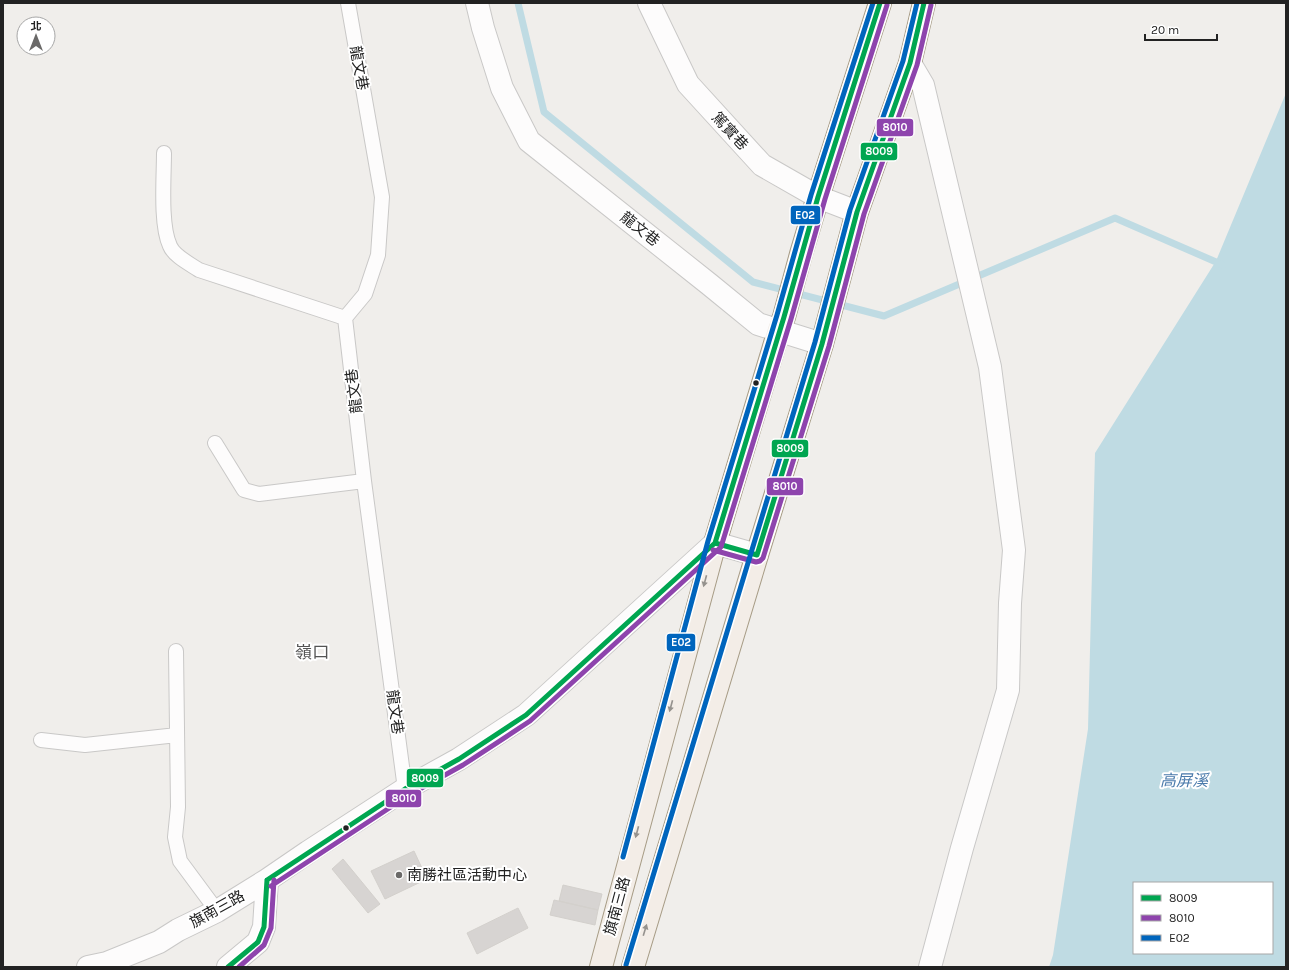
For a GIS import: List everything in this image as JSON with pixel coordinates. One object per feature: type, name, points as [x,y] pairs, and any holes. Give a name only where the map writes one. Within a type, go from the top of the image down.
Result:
[{"type":"main road","name":"旗南三路","points":[[601,967],[715,543],[818,197],[880,3]]},
{"type":"main road","points":[[634,967],[756,555],[823,340],[857,212],[910,63],[924,3]]},
{"type":"street","name":"龍文巷","points":[[477,3],[483,28],[502,88],[529,141],[710,284],[758,324],[781,324],[823,340]]},
{"type":"street","name":"篤實巷","points":[[649,3],[688,84],[762,165],[818,197],[857,212]]},
{"type":"street","points":[[910,63],[923,85],[990,367],[1014,550],[1010,603],[1008,690],[962,848],[930,967]]},
{"type":"street","points":[[715,543],[756,555]]},
{"type":"street","name":"旗南三路","points":[[88,967],[107,963],[159,942],[178,930],[217,911],[406,789],[459,759],[526,715],[715,543]]},
{"type":"street","points":[[228,967],[258,942],[264,927],[267,880]]},
{"type":"lane","name":"龍文巷","points":[[348,3],[382,196],[378,255],[365,294],[345,318],[364,481],[406,789]]},
{"type":"lane","points":[[164,153],[164,226],[170,247],[183,260],[199,270],[345,318]]},
{"type":"lane","points":[[215,443],[244,490],[259,494],[364,481]]},
{"type":"lane","points":[[176,651],[178,807],[175,837],[180,861],[217,911]]},
{"type":"lane","points":[[41,740],[85,745],[178,735]]},
{"type":"water","name":"高屏溪","points":[[1286,93],[1286,967],[1049,967],[1053,955],[1088,729],[1095,453],[1216,261]]},
{"type":"building","name":"南勝社區活動中心","points":[[414,851],[427,879],[385,899],[371,871]]},
{"type":"building","points":[[343,859],[380,904],[368,913],[332,869]]},
{"type":"building","points":[[563,885],[602,894],[598,910],[559,901]]},
{"type":"building","points":[[554,900],[598,910],[595,925],[550,915]]},
{"type":"building","points":[[518,908],[528,928],[477,954],[467,933]]},
{"type":"waterway","points":[[518,3],[544,112],[753,282],[884,316],[1115,218],[1223,265]]},
{"type":"transit line","name":"E02","points":[[623,857],[708,541],[777,315],[811,195],[873,3]]},
{"type":"transit line","name":"8009","points":[[267,880],[405,789],[459,759],[526,715],[715,543],[784,317],[818,197],[880,3]]},
{"type":"transit line","name":"E02","points":[[626,965],[815,342],[850,210],[903,61],[917,3]]},
{"type":"transit line","name":"8009","points":[[715,543],[757,555],[822,344],[857,212],[910,63],[924,3]]},
{"type":"transit line","name":"8010","points":[[271,886],[409,795],[463,765],[530,721],[721,547],[791,319],[825,199],[887,5]]},
{"type":"transit line","name":"8010","points":[[713,550],[756,562],[763,558],[829,346],[864,214],[917,65],[931,5]]},
{"type":"transit line","name":"8009","points":[[228,967],[258,942],[264,927],[267,880]]},
{"type":"transit line","name":"8010","points":[[239,967],[264,945],[271,928],[274,880]]},
{"type":"place","name":"南勝社區活動中心","points":[[399,875]]},
{"type":"district","name":"嶺口","points":[[312,652]]}]
